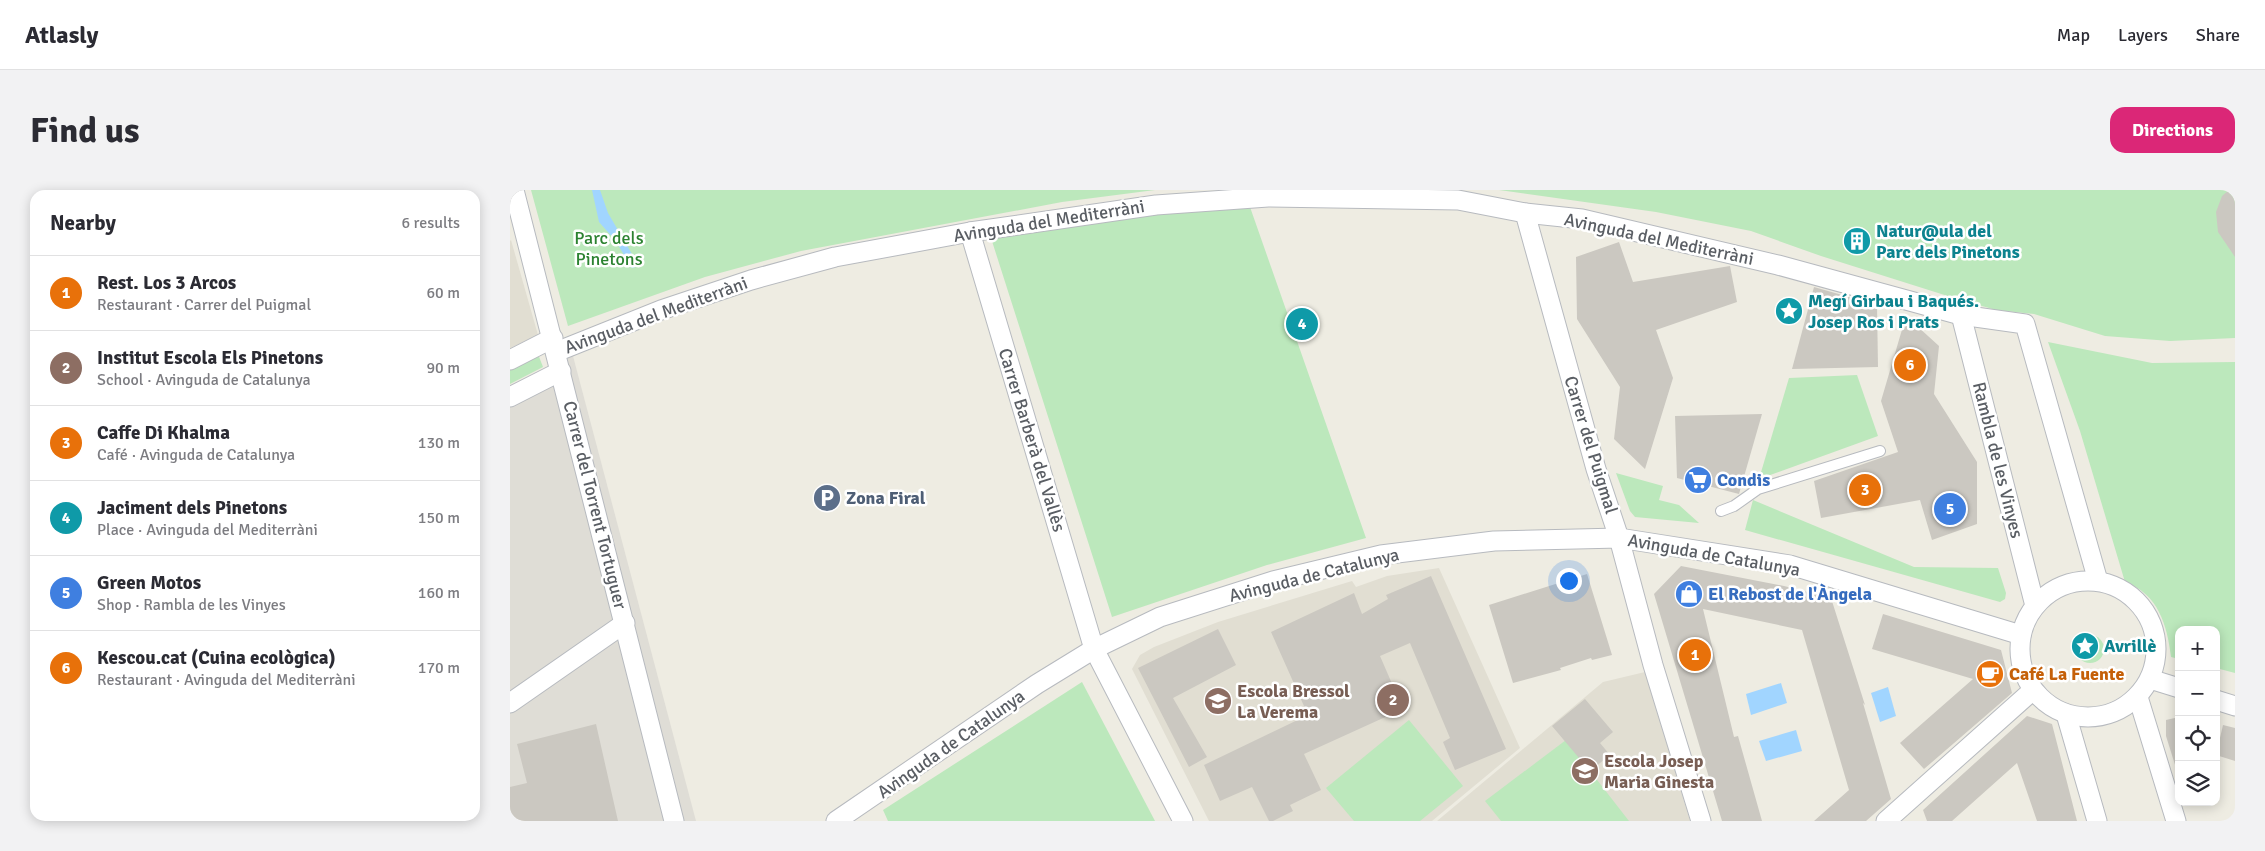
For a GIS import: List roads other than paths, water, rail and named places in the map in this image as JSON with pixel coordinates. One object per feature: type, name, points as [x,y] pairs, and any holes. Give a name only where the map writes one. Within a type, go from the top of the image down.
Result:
[{"type":"street","name":"Carrer del Torrent Tortuguer","points":[[514,190],[555,345],[674,821]]},
{"type":"street","name":"Avinguda del Mediterràni","points":[[510,360],[751,280],[835,257],[970,232],[1156,205],[1268,197],[1458,200],[1525,213],[1582,219],[1778,266],[1961,315],[2025,324],[2098,581]]},
{"type":"street","name":"Carrer del Puigmal","points":[[1525,213],[1596,469],[1619,538],[1652,664],[1701,821]]},
{"type":"street","name":"Carrer Barberà del Vallès","points":[[970,232],[1094,649],[1183,821]]},
{"type":"street","name":"Rambla de les Vinyes","points":[[1961,315],[2035,606]]},
{"type":"street","name":"Avinguda del Mediterràni","points":[[510,397],[561,371]]},
{"type":"street","name":"Avinguda de Catalunya","points":[[836,821],[859,815],[907,772],[1037,684],[1094,649],[1160,617],[1273,581],[1381,555],[1494,541],[1619,538],[1790,566],[2021,634]]},
{"type":"street","points":[[2080,581],[2098,581],[2125,591],[2146,611],[2156,637],[2157,652],[2150,679],[2138,697],[2119,711],[2108,715],[2087,718],[2066,714],[2053,708],[2033,690],[2022,664],[2020,654],[2021,634],[2026,620],[2035,606],[2047,594],[2063,585],[2080,581]]},
{"type":"street","points":[[510,703],[625,624]]},
{"type":"street","points":[[2150,679],[2175,687]]},
{"type":"street","points":[[1886,821],[1906,814],[2033,690]]},
{"type":"street","points":[[2138,697],[2176,821]]},
{"type":"street","points":[[2220,701],[2235,706]]},
{"type":"street","points":[[2066,714],[2097,821]]},
{"type":"lane","points":[[1721,512],[1734,506],[1758,489],[1880,451]]},
{"type":"water","points":[[592,190],[600,190],[608,213],[639,266],[632,268],[615,240],[599,222]]},
{"type":"water","points":[[1781,683],[1787,703],[1751,715],[1746,694]]},
{"type":"water","points":[[1888,687],[1896,716],[1880,722],[1871,693]]},
{"type":"water","points":[[1796,730],[1802,751],[1766,761],[1759,741]]},
{"type":"place","name":"Natur@ula del Parc dels Pinetons","points":[[1857,241]]},
{"type":"place","name":"Megí Girbau i Baqués. Josep Ros i Prats","points":[[1789,311]]},
{"type":"place","name":"Jaciment dels Pinetons","points":[[1302,324]]},
{"type":"place","name":"Kescou.cat (Cuina ecològica)","points":[[1910,365]]},
{"type":"place","name":"Condis","points":[[1698,480]]},
{"type":"place","name":"Caffe Di Khalma","points":[[1865,490]]},
{"type":"place","name":"Zona Firal","points":[[827,498]]},
{"type":"place","name":"Green Motos","points":[[1950,509]]},
{"type":"place","name":"El Rebost de l'Àngela","points":[[1689,594]]},
{"type":"place","name":"Avrillè","points":[[2085,646]]},
{"type":"place","name":"Rest. Los 3 Arcos","points":[[1695,655]]},
{"type":"place","name":"Café La Fuente","points":[[1990,674]]},
{"type":"place","name":"Institut Escola Els Pinetons","points":[[1393,700]]},
{"type":"place","name":"Escola Bressol La Verema","points":[[1218,701]]},
{"type":"place","name":"Escola Josep Maria Ginesta","points":[[1585,771]]},
{"type":"park label","name":"Parc dels Pinetons","points":[[609,248]]}]
